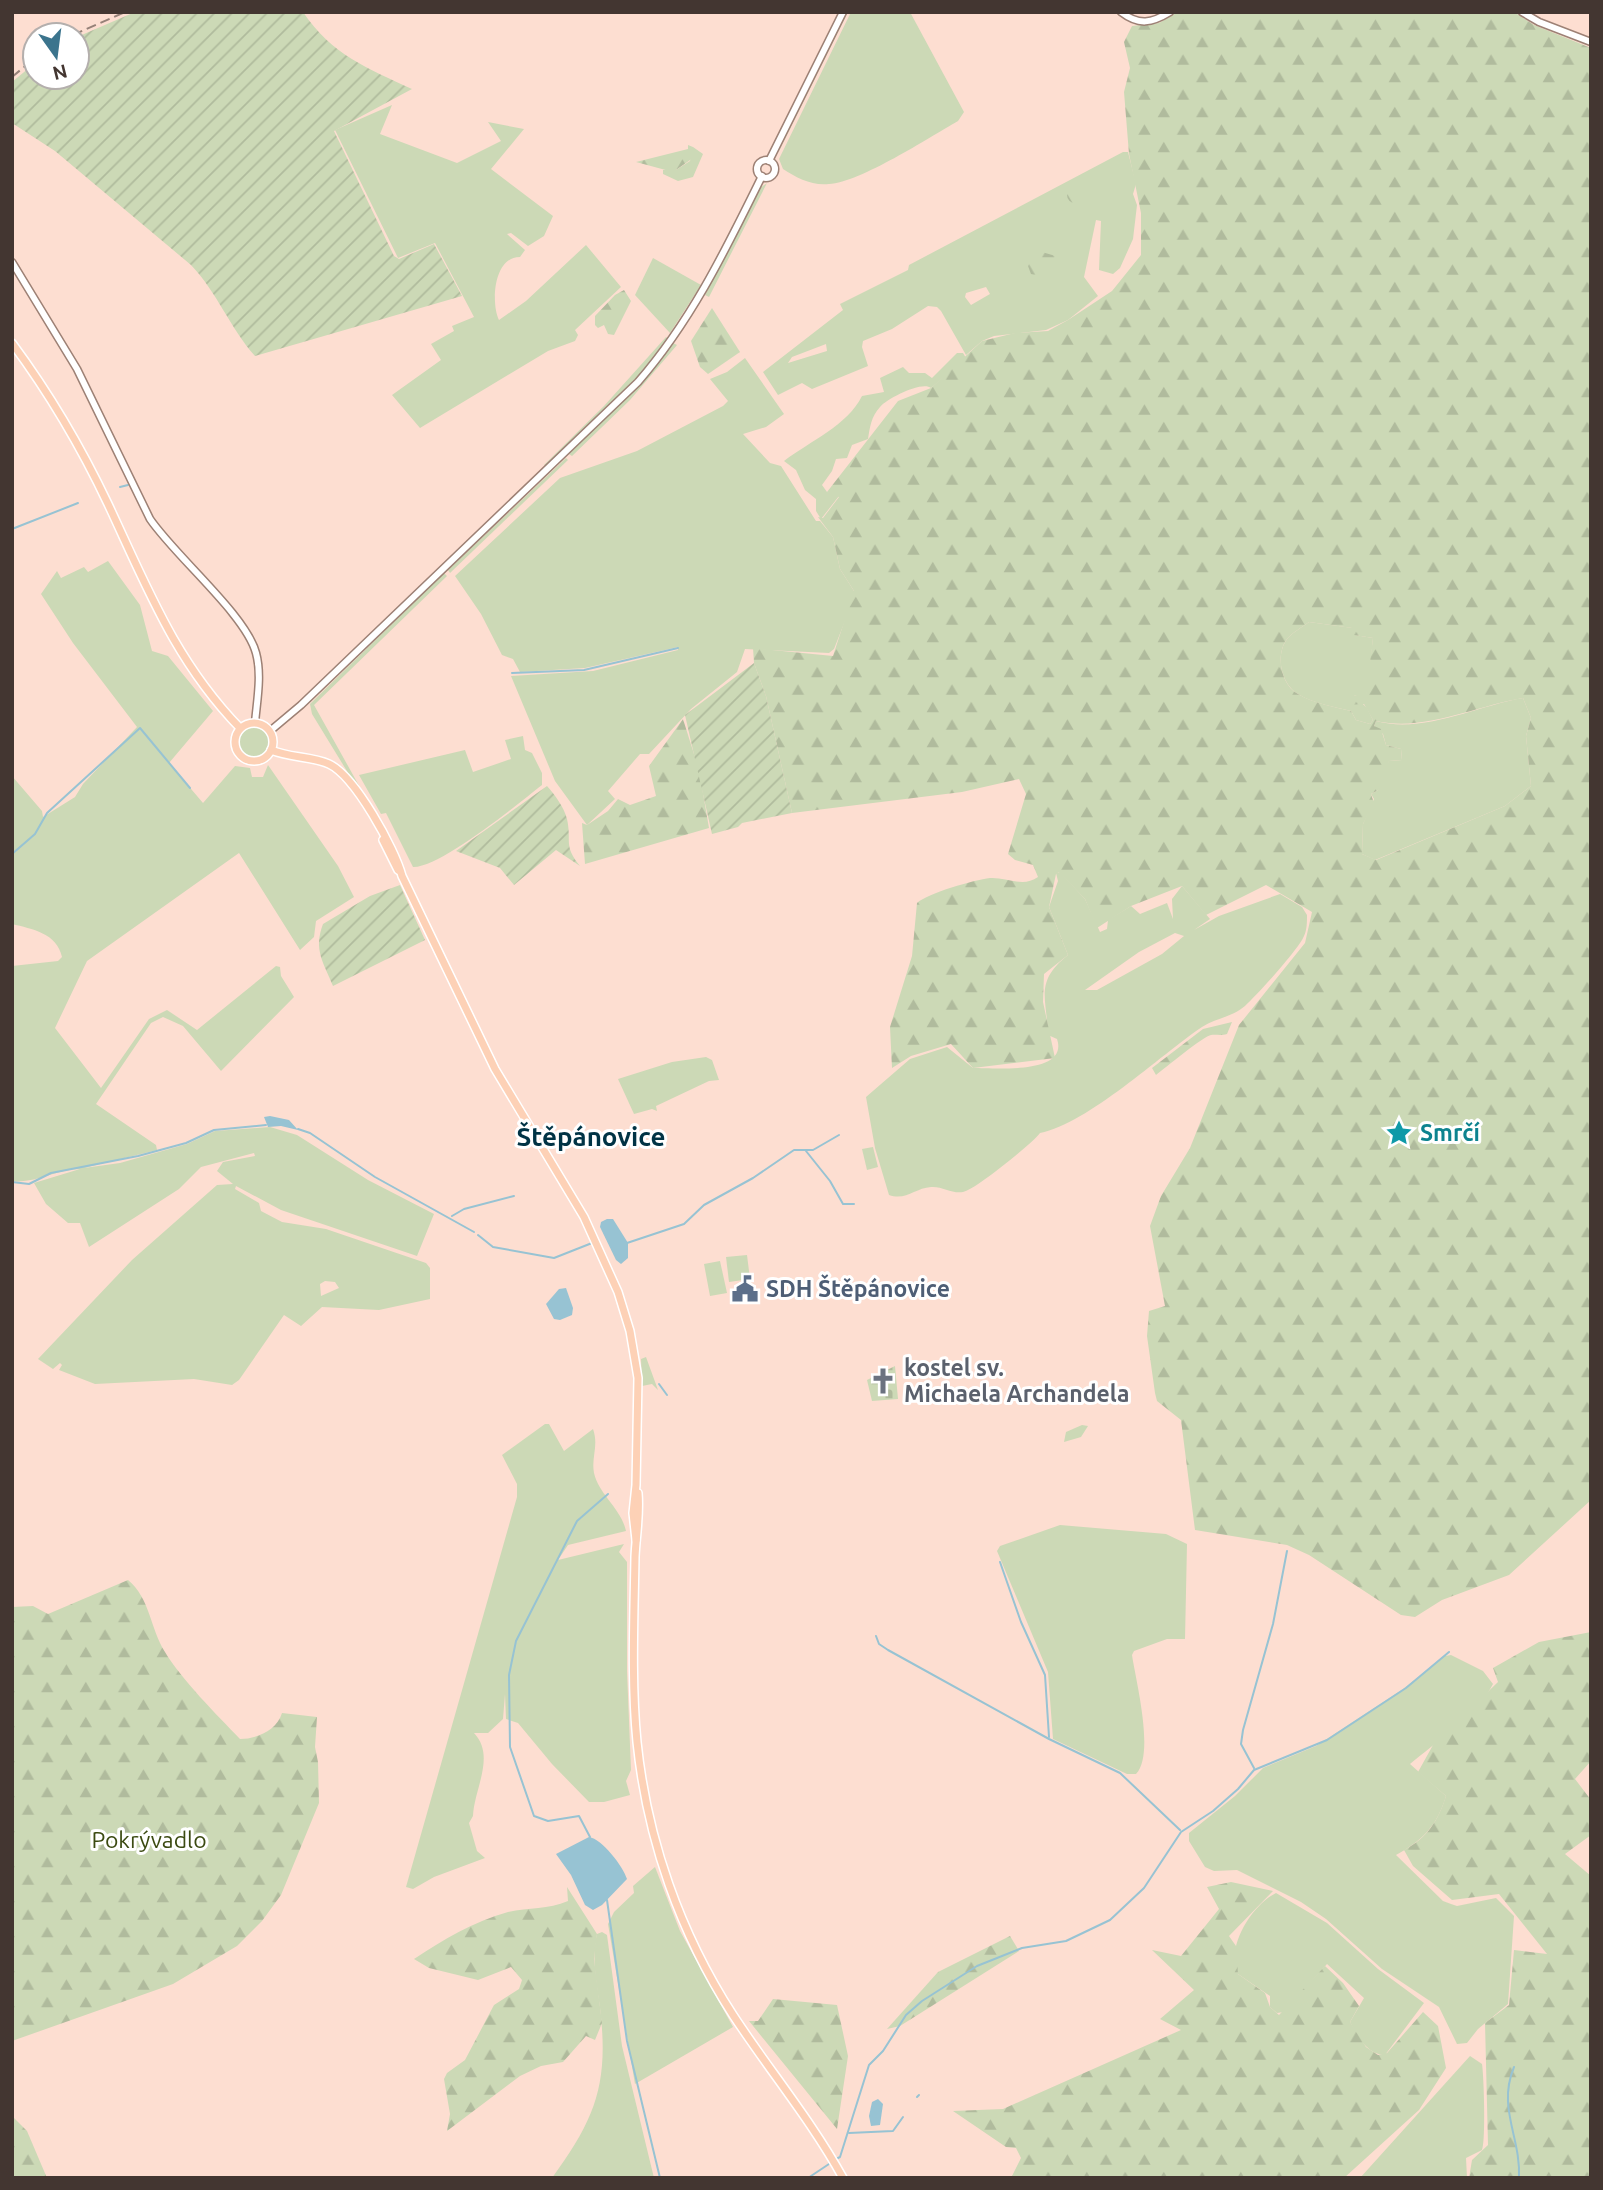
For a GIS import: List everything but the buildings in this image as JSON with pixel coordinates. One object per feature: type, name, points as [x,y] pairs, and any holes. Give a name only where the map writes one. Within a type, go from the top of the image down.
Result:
[{"type":"main road","points":[[762,176],[758,165],[769,161],[843,12]]},
{"type":"main road","points":[[1121,12],[1128,18],[1147,22],[1170,12]]},
{"type":"main road","points":[[1522,12],[1539,22],[1591,42]]},
{"type":"main road","points":[[270,731],[301,705],[638,382],[696,303],[762,176],[773,173],[774,165],[769,161]]},
{"type":"main road","points":[[12,261],[77,369],[150,519],[252,640],[258,668],[255,723]]},
{"type":"main road","points":[[12,343],[83,455],[176,646],[204,688],[240,729]]},
{"type":"main road","points":[[255,723],[270,731],[273,740],[271,750],[257,761],[242,757],[235,742],[240,729],[255,723]]},
{"type":"main road","points":[[271,750],[322,762],[338,770],[355,789],[379,829],[390,858],[402,876],[486,1052],[584,1217],[618,1292],[636,1365],[633,1675],[637,1741],[646,1799],[661,1860],[687,1930],[717,1989],[809,2123],[843,2178]]},
{"type":"green space","points":[[135,12],[303,12],[338,50],[365,67],[412,89],[334,131],[394,256],[399,259],[434,244],[462,296],[255,356],[191,265],[55,151],[12,123],[12,82],[21,75],[21,91],[91,91],[91,31]]},
{"type":"green space","points":[[848,12],[777,155],[784,139]]},
{"type":"green space","points":[[851,12],[910,12],[964,112],[958,121],[876,168],[829,184],[811,183],[783,169],[779,159]]},
{"type":"green space","points":[[1178,12],[1514,12],[1534,25],[1591,48],[1591,1500],[1509,1575],[1442,1600],[1415,1617],[1401,1615],[1309,1555],[1287,1545],[1195,1530],[1181,1420],[1157,1401],[1155,1393],[1147,1336],[1149,1311],[1165,1306],[1150,1226],[1161,1196],[1190,1148],[1239,1025],[1305,943],[1312,912],[1266,885],[1206,915],[1182,886],[1131,906],[1097,928],[1085,899],[1059,872],[1056,874],[1049,907],[1068,955],[1044,974],[1043,1002],[1055,1058],[973,1068],[951,1044],[911,1056],[892,1068],[890,1027],[912,956],[917,903],[941,891],[983,879],[1027,882],[1038,877],[1033,865],[1015,860],[1008,854],[1026,794],[1019,779],[962,792],[792,813],[766,696],[754,663],[753,648],[833,656],[854,591],[840,569],[833,537],[818,517],[823,518],[839,497],[827,492],[898,401],[931,388],[982,341],[1015,333],[1048,331],[1068,320],[1112,291],[1141,255],[1141,213],[1129,154],[1124,92],[1130,68],[1124,42],[1132,26],[1159,23]],"holes":[[[1309,622],[1352,628],[1354,635],[1373,638],[1366,694],[1348,696],[1344,700],[1346,705],[1364,704],[1373,720],[1370,724],[1356,720],[1351,711],[1304,697],[1287,684],[1281,661],[1283,646],[1289,637]],[[1523,698],[1531,718],[1526,736],[1531,786],[1505,806],[1376,860],[1362,854],[1363,824],[1374,803],[1371,794],[1386,786],[1389,761],[1402,760],[1401,749],[1386,745],[1381,729],[1374,726],[1376,721],[1431,721]]]},
{"type":"green space","points":[[392,105],[380,134],[457,163],[501,141],[488,122],[524,129],[491,169],[553,216],[544,236],[528,246],[511,233],[507,234],[525,250],[520,257],[511,259],[504,265],[499,273],[495,303],[499,320],[526,301],[586,245],[621,287],[575,330],[578,335],[575,341],[548,351],[420,428],[392,395],[441,360],[431,344],[454,331],[452,326],[474,317],[435,243],[398,258],[335,130]]},
{"type":"green space","points":[[688,145],[693,147],[693,158],[673,172],[636,162],[688,149]]},
{"type":"green space","points":[[693,147],[703,154],[693,177],[678,181],[663,174],[663,170],[676,170],[690,161]]},
{"type":"green space","points":[[1123,152],[1128,152],[1136,184],[1133,194],[1137,205],[1133,239],[1120,268],[1113,274],[1099,270],[1101,221],[1096,220],[1084,277],[1098,296],[1068,320],[1046,330],[994,336],[982,341],[966,355],[941,311],[937,307],[928,306],[892,329],[863,341],[862,347],[868,366],[812,389],[802,383],[778,395],[763,372],[843,310],[840,304],[908,270],[909,265]],"holes":[[[986,287],[990,294],[971,305],[965,297],[966,293]],[[826,344],[827,351],[788,363],[792,357]]]},
{"type":"green space","points":[[767,183],[709,297],[705,295],[760,188]]},
{"type":"green space","points":[[1072,187],[1078,187],[1083,195],[1081,201],[1072,203],[1067,198],[1067,192]]},
{"type":"green space","points":[[1035,250],[1059,257],[1056,264],[1044,259],[1043,271],[1031,274],[1028,266],[1029,253]]},
{"type":"green space","points":[[653,258],[701,285],[670,333],[635,295]]},
{"type":"green space","points":[[624,290],[631,301],[614,335],[608,334],[604,325],[598,328],[595,325],[595,316],[615,295]]},
{"type":"green space","points":[[712,308],[740,352],[708,374],[700,367],[691,341]]},
{"type":"green space","points":[[666,337],[668,339],[665,344],[636,379],[547,467],[544,465],[604,406]]},
{"type":"green space","points":[[673,343],[677,345],[630,400],[572,456],[569,454],[630,394]]},
{"type":"green space","points":[[957,353],[963,353],[966,358],[931,388],[927,386],[913,389],[884,403],[873,418],[868,439],[852,445],[847,458],[836,459],[832,471],[822,485],[827,492],[838,493],[839,496],[821,519],[816,511],[816,499],[805,490],[796,470],[784,461],[838,424],[862,396],[884,392],[880,378],[903,367],[909,373],[925,373],[932,378]]},
{"type":"green space","points":[[745,358],[784,414],[766,427],[743,434],[770,463],[781,466],[816,521],[820,521],[833,537],[840,569],[854,591],[854,598],[834,649],[829,653],[745,649],[737,672],[691,709],[649,754],[640,754],[608,791],[615,799],[587,825],[555,781],[511,676],[593,671],[678,650],[678,647],[585,668],[520,672],[513,659],[502,655],[481,614],[455,576],[560,478],[637,451],[723,406],[728,401],[710,379],[727,372]]},
{"type":"green space","points":[[566,458],[568,460],[450,573],[448,570]]},
{"type":"green space","points":[[108,561],[140,605],[152,651],[168,656],[213,711],[169,763],[203,803],[235,766],[250,768],[252,777],[263,777],[268,765],[338,866],[354,897],[316,921],[314,937],[300,950],[239,853],[87,961],[55,1028],[101,1088],[149,1019],[167,1010],[197,1030],[276,966],[280,967],[281,976],[294,997],[221,1071],[183,1026],[163,1017],[151,1023],[96,1104],[156,1145],[157,1150],[84,1168],[120,1163],[187,1144],[215,1131],[270,1127],[297,1135],[368,1180],[434,1214],[417,1256],[281,1210],[236,1186],[235,1189],[259,1203],[261,1211],[282,1222],[326,1229],[426,1263],[430,1268],[430,1299],[379,1310],[322,1307],[301,1326],[284,1315],[239,1380],[232,1385],[194,1379],[95,1384],[59,1370],[62,1365],[60,1363],[53,1369],[38,1359],[132,1260],[217,1185],[233,1184],[217,1171],[223,1162],[255,1156],[254,1153],[201,1167],[179,1189],[89,1247],[80,1223],[68,1223],[46,1204],[34,1183],[80,1169],[12,1181],[12,966],[58,961],[62,957],[55,942],[43,933],[12,924],[12,776],[42,811],[43,817],[75,797],[83,784],[137,727],[73,643],[41,594],[57,571],[61,578],[84,567],[88,572]],"holes":[[[325,1281],[335,1282],[339,1288],[321,1296],[320,1284]]]},
{"type":"green space","points":[[444,573],[447,576],[314,705],[391,843],[312,714],[310,704]]},
{"type":"green space","points":[[1309,622],[1353,628],[1355,635],[1373,638],[1366,695],[1354,695],[1367,708],[1373,720],[1370,724],[1356,720],[1351,711],[1304,697],[1287,683],[1281,661],[1283,646],[1289,637]]},
{"type":"green space","points":[[754,663],[766,696],[792,813],[742,823],[738,827],[712,834],[685,715]]},
{"type":"green space","points":[[1523,698],[1531,718],[1526,736],[1531,786],[1505,806],[1375,860],[1362,854],[1363,824],[1374,799],[1371,794],[1381,788],[1389,761],[1402,760],[1401,749],[1386,745],[1383,734],[1374,726],[1376,721],[1394,724],[1431,722]]},
{"type":"green space","points":[[683,719],[699,770],[709,828],[585,864],[582,823],[587,825],[608,811],[618,799],[630,805],[656,796],[649,766]]},
{"type":"green space","points":[[254,727],[265,731],[269,742],[265,753],[254,757],[243,753],[239,742],[243,731]]},
{"type":"green space","points":[[523,736],[525,750],[532,753],[542,773],[542,785],[459,847],[425,865],[413,867],[386,813],[381,814],[359,775],[465,750],[473,772],[511,759],[505,740]]},
{"type":"green space","points":[[547,786],[566,815],[570,848],[580,866],[556,850],[514,885],[500,868],[456,851]]},
{"type":"green space","points":[[1060,872],[1085,899],[1100,932],[1107,929],[1108,920],[1131,906],[1140,914],[1167,903],[1173,919],[1172,899],[1182,886],[1210,919],[1194,930],[1219,916],[1280,894],[1302,907],[1307,915],[1306,931],[1286,961],[1245,1006],[1202,1027],[1101,1103],[1059,1127],[1040,1133],[979,1184],[963,1192],[931,1187],[906,1195],[889,1195],[875,1148],[866,1097],[910,1059],[947,1047],[973,1068],[1012,1068],[1041,1064],[1052,1059],[1058,1051],[1057,1039],[1048,1035],[1045,1001],[1046,982],[1050,974],[1068,955],[1049,907],[1058,881],[1056,873]],"holes":[[[1175,933],[1184,936],[1162,954],[1097,990],[1085,990],[1139,952]]]},
{"type":"green space","points":[[400,885],[425,940],[333,986],[319,949],[323,924],[370,896]]},
{"type":"green space","points":[[1232,1022],[1227,1034],[1207,1036],[1156,1075],[1152,1068],[1203,1029]]},
{"type":"green space","points":[[706,1057],[712,1060],[719,1080],[709,1081],[656,1106],[657,1111],[652,1109],[634,1114],[618,1079],[672,1062]]},
{"type":"green space","points":[[873,1147],[878,1167],[867,1170],[862,1149]]},
{"type":"green space","points":[[747,1255],[750,1279],[729,1282],[726,1257]]},
{"type":"green space","points":[[720,1261],[727,1293],[710,1296],[704,1264]]},
{"type":"green space","points":[[646,1357],[658,1390],[652,1384],[642,1386],[641,1359]]},
{"type":"green space","points":[[895,1366],[898,1399],[872,1401],[867,1380]]},
{"type":"green space","points":[[545,1424],[549,1424],[564,1451],[593,1429],[594,1473],[600,1488],[620,1515],[626,1531],[568,1545],[558,1560],[624,1544],[619,1552],[627,1562],[631,1770],[626,1781],[630,1795],[604,1802],[589,1802],[552,1764],[518,1723],[506,1719],[505,1694],[503,1719],[488,1733],[474,1733],[480,1742],[484,1762],[473,1816],[469,1823],[477,1851],[485,1858],[434,1877],[413,1889],[406,1887],[517,1497],[517,1484],[502,1455]]},
{"type":"green space","points":[[1082,1425],[1088,1426],[1081,1437],[1064,1442],[1066,1432]]},
{"type":"green space","points":[[1060,1525],[1166,1534],[1187,1544],[1185,1639],[1167,1639],[1134,1651],[1132,1655],[1144,1735],[1144,1751],[1136,1774],[1127,1774],[1053,1739],[1048,1672],[997,1551],[1000,1546]]},
{"type":"green space","name":"Pokrývadlo","points":[[128,1580],[141,1595],[160,1643],[172,1663],[240,1739],[271,1729],[282,1713],[317,1717],[315,1747],[319,1803],[281,1895],[262,1921],[237,1946],[173,1984],[12,2041],[12,1607],[33,1606],[48,1614]]},
{"type":"green space","points":[[1591,1632],[1591,1761],[1575,1779],[1591,1800],[1591,1835],[1565,1854],[1591,1876],[1591,2178],[1469,2178],[1472,2160],[1488,2145],[1485,2023],[1509,2005],[1514,1950],[1547,1954],[1499,1894],[1452,1900],[1413,1866],[1404,1850],[1431,1828],[1446,1796],[1418,1772],[1433,1745],[1498,1682],[1493,1668],[1539,1642]]},
{"type":"green space","points":[[1451,1655],[1483,1671],[1493,1684],[1467,1717],[1410,1764],[1446,1796],[1428,1831],[1396,1855],[1443,1901],[1457,1906],[1496,1898],[1514,1916],[1508,2004],[1478,2029],[1467,2043],[1457,2044],[1439,2007],[1382,1969],[1326,1919],[1301,1902],[1237,1870],[1214,1871],[1205,1867],[1189,1841],[1189,1833],[1235,1796],[1263,1768],[1316,1746],[1403,1689],[1445,1656]]},
{"type":"green space","points":[[655,1867],[680,1931],[733,2027],[635,2084],[608,1924],[614,1912],[634,1893],[633,1886]]},
{"type":"green space","points":[[1231,1882],[1273,1891],[1229,1936],[1236,1946],[1238,1974],[1265,1993],[1270,2007],[1279,2015],[1325,1966],[1343,1983],[1359,2006],[1350,2022],[1366,2047],[1378,2055],[1387,2053],[1423,2012],[1438,2026],[1446,2068],[1419,2110],[1344,2178],[1011,2178],[1021,2158],[1016,2148],[1006,2147],[953,2111],[1003,2109],[1181,2030],[1160,2019],[1194,1990],[1152,1950],[1181,1956],[1219,1909],[1207,1887]]},
{"type":"green space","points":[[567,1887],[597,1934],[594,1959],[602,2023],[595,2040],[586,2036],[563,2062],[541,2066],[520,2076],[447,2131],[450,2114],[444,2079],[447,2073],[465,2060],[494,2005],[519,1989],[522,1980],[511,1967],[478,1980],[429,1968],[414,1959],[459,1932],[495,1916],[568,1901]]},
{"type":"green space","points":[[1276,1893],[1327,1923],[1378,1969],[1424,2003],[1385,2055],[1368,2048],[1350,2022],[1364,1998],[1327,1964],[1284,2012],[1277,2013],[1270,2007],[1270,1996],[1238,1974],[1235,1952],[1243,1928],[1258,1907]]},
{"type":"green space","points":[[602,1932],[607,1935],[622,2046],[654,2178],[552,2178],[579,2137],[596,2099],[602,2058],[602,2034],[595,1952],[597,1934]]},
{"type":"green space","points":[[1010,1936],[1019,1951],[900,2026],[887,2029],[938,1972]]},
{"type":"green space","points":[[773,1999],[837,2005],[848,2056],[837,2129],[749,2021],[758,2021]]},
{"type":"green space","points":[[1470,2056],[1482,2064],[1484,2123],[1482,2150],[1466,2158],[1467,2178],[1360,2178]]},
{"type":"green space","points":[[12,2116],[27,2131],[47,2178],[12,2178]]},
{"type":"water","points":[[264,1117],[289,1120],[298,1130],[281,1126],[268,1127]]},
{"type":"water","points":[[613,1219],[628,1243],[628,1258],[621,1264],[616,1260],[600,1227],[601,1222]]},
{"type":"water","points":[[566,1288],[573,1308],[572,1315],[560,1320],[554,1319],[546,1304],[559,1289]]},
{"type":"water","points":[[589,1837],[611,1854],[627,1879],[602,1905],[593,1910],[585,1905],[571,1875],[556,1854]]},
{"type":"water","points":[[878,2099],[883,2104],[880,2125],[871,2126],[869,2116],[872,2102]]},
{"type":"waterway","points":[[120,487],[128,485]]},
{"type":"waterway","points":[[12,529],[78,503]]},
{"type":"waterway","points":[[512,673],[584,670],[678,648]]},
{"type":"waterway","points":[[12,854],[35,834],[47,813],[140,728],[190,788]]},
{"type":"waterway","points":[[12,1182],[29,1184],[51,1173],[138,1156],[186,1143],[214,1130],[266,1125]]},
{"type":"waterway","points":[[298,1129],[310,1133],[375,1177],[474,1232]]},
{"type":"waterway","points":[[627,1243],[684,1224],[704,1205],[753,1178],[794,1150],[813,1150],[839,1135]]},
{"type":"waterway","points":[[806,1151],[830,1181],[843,1204],[854,1204]]},
{"type":"waterway","points":[[452,1216],[464,1209],[514,1196]]},
{"type":"waterway","points":[[478,1235],[493,1247],[554,1258],[592,1243]]},
{"type":"waterway","points":[[659,1384],[667,1395]]},
{"type":"waterway","points":[[590,1837],[579,1816],[548,1821],[534,1816],[510,1747],[509,1675],[516,1641],[577,1521],[608,1494]]},
{"type":"waterway","points":[[1254,1768],[1241,1744],[1243,1730],[1273,1624],[1287,1551]]},
{"type":"waterway","points":[[1000,1562],[1021,1622],[1045,1675],[1049,1737]]},
{"type":"waterway","points":[[876,1636],[879,1644],[888,1650],[1049,1739],[1120,1773],[1180,1830]]},
{"type":"waterway","points":[[836,2159],[840,2157],[869,2065],[883,2051],[906,2015],[922,2001],[977,1966],[1022,1948],[1066,1941],[1110,1920],[1144,1888],[1181,1832],[1213,1811],[1238,1789],[1254,1770],[1327,1740],[1406,1688],[1449,1652]]},
{"type":"waterway","points":[[607,1900],[627,2041],[660,2178]]},
{"type":"waterway","points":[[1514,2067],[1508,2096],[1519,2178]]},
{"type":"waterway","points":[[849,2133],[893,2131],[903,2117]]},
{"type":"waterway","points":[[808,2178],[832,2162]]},
{"type":"railway","points":[[91,27],[125,12]]},
{"type":"railway","points":[[12,77],[21,70]]},
{"type":"place","name":"Smrčí","points":[[1399,1133]]},
{"type":"place","name":"SDH Štěpánovice","points":[[745,1289]]},
{"type":"place","name":"kostel sv. Michaela Archandela","points":[[883,1381]]},
{"type":"district","name":"Štěpánovice","points":[[591,1137]]}]
